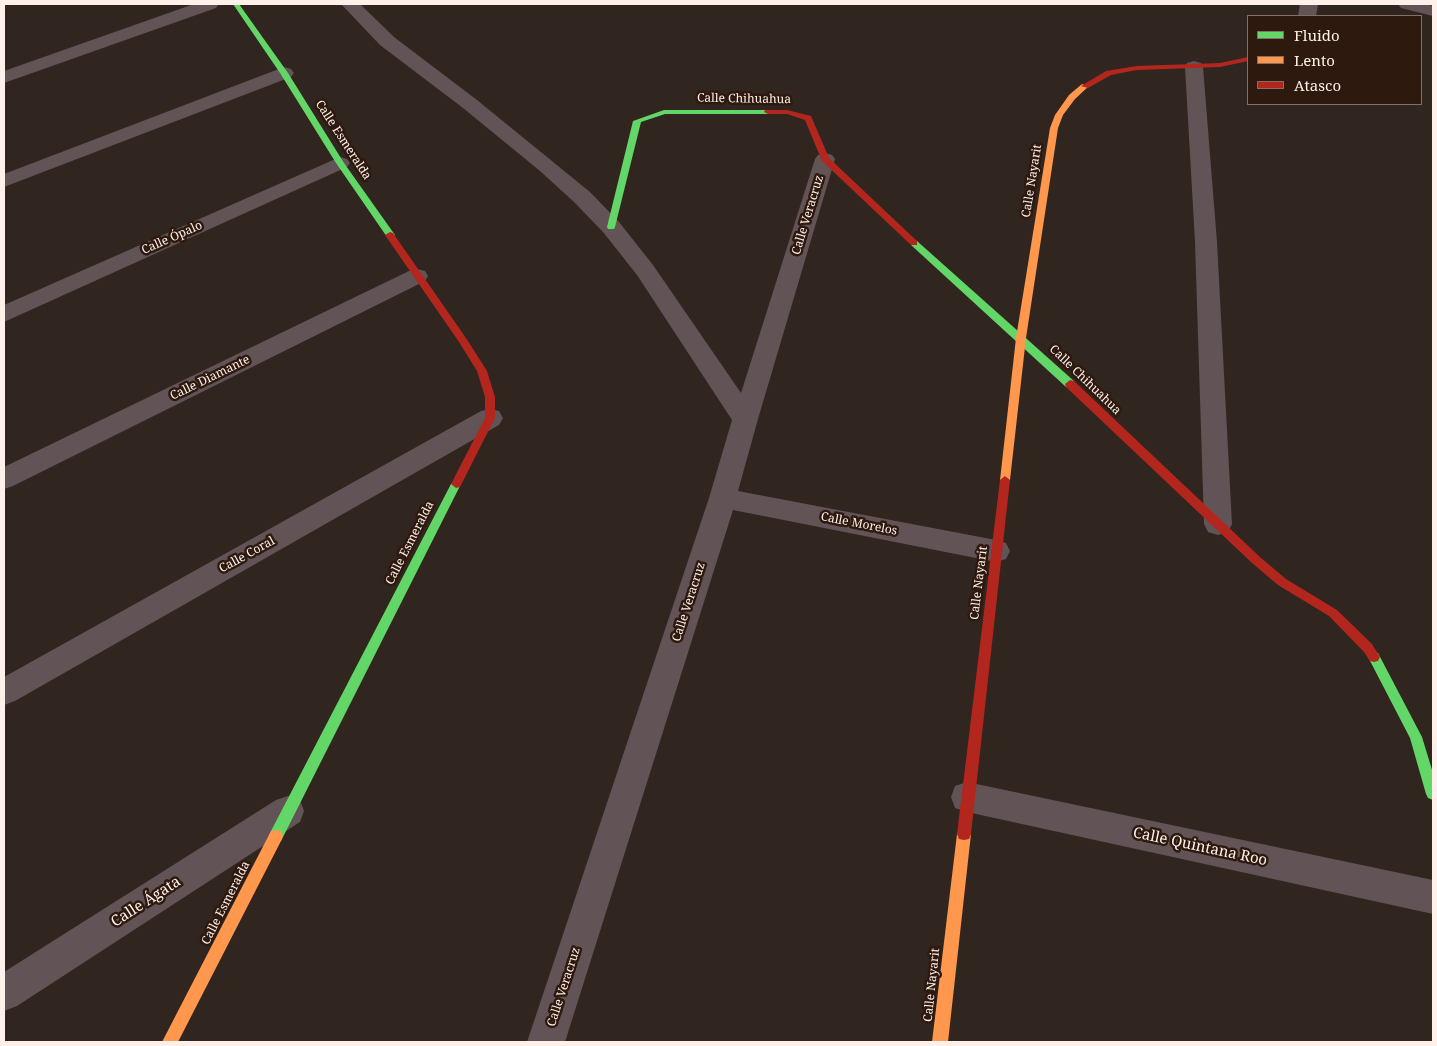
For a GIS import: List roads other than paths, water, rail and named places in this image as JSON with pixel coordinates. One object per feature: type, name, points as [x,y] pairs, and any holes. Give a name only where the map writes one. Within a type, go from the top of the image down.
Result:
[{"type":"street","points":[[4,77],[210,4]]},
{"type":"street","name":"Calle Esmeralda","points":[[170,1042],[490,418],[490,397],[482,371],[463,340],[340,163],[284,73],[236,4]]},
{"type":"street","points":[[350,4],[387,41],[470,104],[548,167],[582,197],[611,227],[645,270],[745,419]]},
{"type":"street","points":[[1407,4],[1433,11]]},
{"type":"street","name":"Calle Nayarit","points":[[940,1042],[1021,338],[1054,128],[1059,114],[1072,97],[1090,82],[1109,73],[1137,68],[1194,67],[1247,59]]},
{"type":"street","points":[[1194,67],[1206,242],[1218,524]]},
{"type":"street","points":[[4,181],[284,73]]},
{"type":"street","name":"Calle Chihuahua","points":[[611,227],[634,128],[637,121],[642,118],[664,112],[796,113],[808,118],[825,159],[921,249],[1021,338],[1282,582],[1333,613],[1368,648],[1383,672],[1416,737],[1433,794]]},
{"type":"street","name":"Calle Veracruz","points":[[546,1042],[723,498],[745,419],[825,159]]},
{"type":"street","name":"Calle Ópalo","points":[[4,314],[340,163]]},
{"type":"street","name":"Calle Diamante","points":[[4,479],[417,276]]},
{"type":"street","name":"Calle Coral","points":[[4,692],[490,418]]},
{"type":"street","name":"Calle Morelos","points":[[723,498],[996,551]]},
{"type":"street","name":"Calle Quintana Roo","points":[[967,797],[1433,897]]},
{"type":"street","name":"Calle Ágata","points":[[4,993],[288,810]]}]
